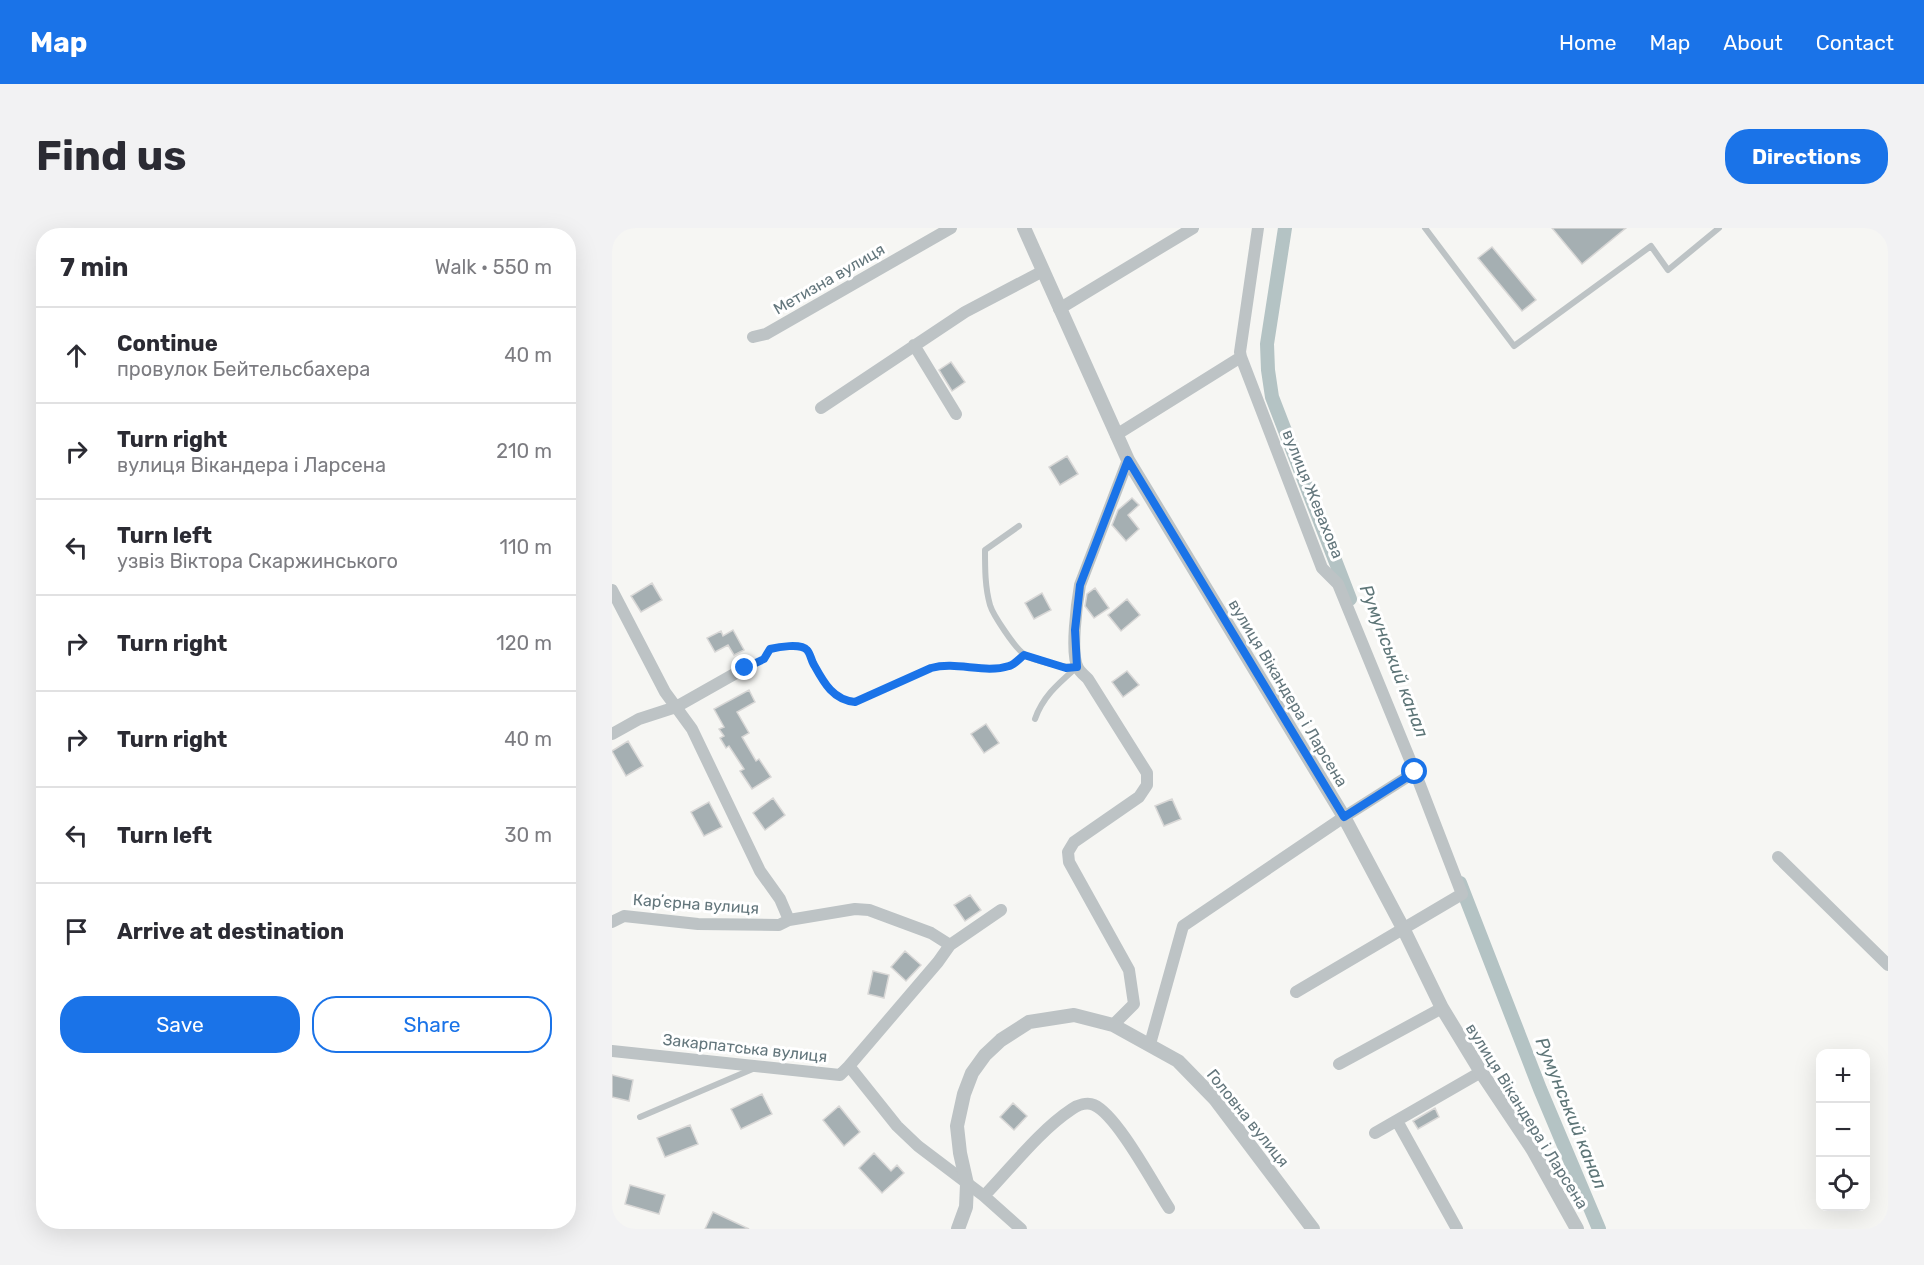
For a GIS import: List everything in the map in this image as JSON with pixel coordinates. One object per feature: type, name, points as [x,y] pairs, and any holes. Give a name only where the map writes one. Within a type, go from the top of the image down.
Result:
[{"type":"street","name":"Метизна вулиця","points":[[753,337],[766,334],[951,228]]},
{"type":"street","name":"вулиця Вікандера і Ларсена","points":[[1024,228],[1128,460],[1344,817],[1442,1008],[1533,1150],[1572,1227]]},
{"type":"street","points":[[1059,309],[1193,228]]},
{"type":"street","name":"вулиця Жевахова","points":[[1258,228],[1241,357],[1322,568],[1338,585],[1415,772],[1462,894],[1404,930]]},
{"type":"street","points":[[821,408],[965,312],[1043,271]]},
{"type":"street","points":[[914,345],[956,414]]},
{"type":"street","points":[[1116,435],[1241,357]]},
{"type":"street","points":[[1113,1025],[1134,1004],[1129,970],[1069,862],[1068,852],[1074,842],[1139,797],[1148,784],[1147,773],[1088,679],[1077,667],[1075,630],[1080,585],[1128,460]]},
{"type":"street","points":[[612,590],[665,692],[692,729],[760,871],[780,898],[789,920]]},
{"type":"street","points":[[612,734],[639,719],[676,706],[745,668]]},
{"type":"street","points":[[1150,1044],[1184,926],[1344,817],[1415,772]]},
{"type":"street","points":[[1778,857],[1888,965]]},
{"type":"street","name":"Карʼєрна вулиця","points":[[612,922],[624,916],[729,926],[778,925],[789,920],[855,909],[869,910],[931,933],[951,945]]},
{"type":"street","points":[[849,1066],[951,945],[1001,910]]},
{"type":"street","points":[[1296,992],[1404,930]]},
{"type":"street","points":[[1339,1064],[1442,1008]]},
{"type":"street","name":"Головна вулиця","points":[[958,1229],[966,1207],[967,1184],[957,1126],[972,1073],[985,1055],[1001,1040],[1029,1022],[1074,1015],[1113,1025],[1178,1061],[1215,1099],[1313,1229]]},
{"type":"street","name":"Закарпатська вулиця","points":[[612,1052],[840,1075],[849,1066],[897,1126],[918,1146],[984,1196],[1021,1229]]},
{"type":"street","points":[[1376,1133],[1481,1072]]},
{"type":"street","points":[[984,1196],[1046,1132],[1074,1107],[1085,1104],[1094,1105],[1113,1122],[1169,1208]]},
{"type":"street","points":[[1397,1120],[1457,1229]]},
{"type":"lane","points":[[1425,228],[1514,346],[1651,246],[1668,270],[1719,228]]},
{"type":"lane","points":[[1019,526],[986,550],[985,581],[990,607],[1024,655],[1066,668],[1077,667]]},
{"type":"lane","points":[[1035,719],[1045,698],[1077,667]]},
{"type":"lane","points":[[640,1117],[760,1066]]},
{"type":"path","points":[[745,668],[764,659],[770,649],[802,647],[807,650],[820,676],[836,697],[855,702],[931,668],[945,665],[996,668],[1011,666],[1024,655]]},
{"type":"building","points":[[1552,228],[1626,228],[1582,264]]},
{"type":"building","points":[[1492,247],[1536,300],[1522,311],[1478,258]]},
{"type":"building","points":[[951,362],[965,382],[952,391],[939,370]]},
{"type":"building","points":[[1067,456],[1078,474],[1060,485],[1049,467]]},
{"type":"building","points":[[1132,498],[1139,505],[1128,515],[1139,529],[1126,541],[1112,525],[1118,510]]},
{"type":"building","points":[[652,583],[662,600],[641,612],[631,596]]},
{"type":"building","points":[[1095,588],[1109,608],[1094,618],[1085,606],[1087,594]]},
{"type":"building","points":[[1042,593],[1051,610],[1034,619],[1025,603]]},
{"type":"building","points":[[1127,599],[1140,615],[1121,631],[1108,615]]},
{"type":"building","points":[[733,630],[744,650],[734,655],[728,645],[715,652],[707,638],[721,631],[723,636]]},
{"type":"building","points":[[1127,671],[1139,685],[1123,697],[1112,682]]},
{"type":"building","points":[[749,690],[755,702],[737,712],[749,733],[742,737],[756,761],[759,759],[771,777],[752,789],[740,771],[744,769],[729,746],[726,748],[720,738],[724,736],[719,729],[724,727],[714,709]]},
{"type":"building","points":[[986,724],[999,743],[984,753],[971,734]]},
{"type":"building","points":[[628,741],[643,766],[626,776],[612,751]]},
{"type":"building","points":[[773,798],[785,815],[765,830],[753,813]]},
{"type":"building","points":[[1172,799],[1181,819],[1164,826],[1155,806]]},
{"type":"building","points":[[709,802],[722,827],[704,836],[691,812]]},
{"type":"building","points":[[970,895],[981,910],[965,921],[954,905]]},
{"type":"building","points":[[905,951],[921,965],[906,981],[891,967]]},
{"type":"building","points":[[873,971],[889,975],[884,998],[868,994]]},
{"type":"building","points":[[612,1075],[633,1080],[629,1101],[612,1097]]},
{"type":"building","points":[[762,1094],[772,1114],[741,1129],[731,1109]]},
{"type":"building","points":[[1013,1103],[1027,1116],[1014,1130],[1000,1117]]},
{"type":"building","points":[[839,1106],[860,1132],[844,1146],[823,1120]]},
{"type":"building","points":[[1435,1108],[1439,1117],[1418,1129],[1413,1121]]},
{"type":"building","points":[[690,1125],[698,1144],[665,1157],[657,1138]]},
{"type":"building","points":[[874,1153],[891,1171],[897,1165],[904,1173],[882,1193],[859,1168]]},
{"type":"building","points":[[630,1185],[665,1195],[659,1214],[625,1204]]},
{"type":"building","points":[[713,1212],[749,1229],[705,1229]]},
{"type":"waterway","name":"Румунський канал","points":[[1285,228],[1267,344],[1272,397],[1350,599]]},
{"type":"waterway","name":"Румунський канал","points":[[1460,883],[1540,1089],[1599,1229]]},
{"type":"route","points":[[745,668],[764,659],[770,649],[802,647],[807,650],[820,676],[836,697],[855,702],[931,668],[945,665],[996,668],[1011,666],[1024,655],[1066,668],[1077,667],[1075,630],[1080,585],[1128,460],[1344,817],[1415,772]]}]
